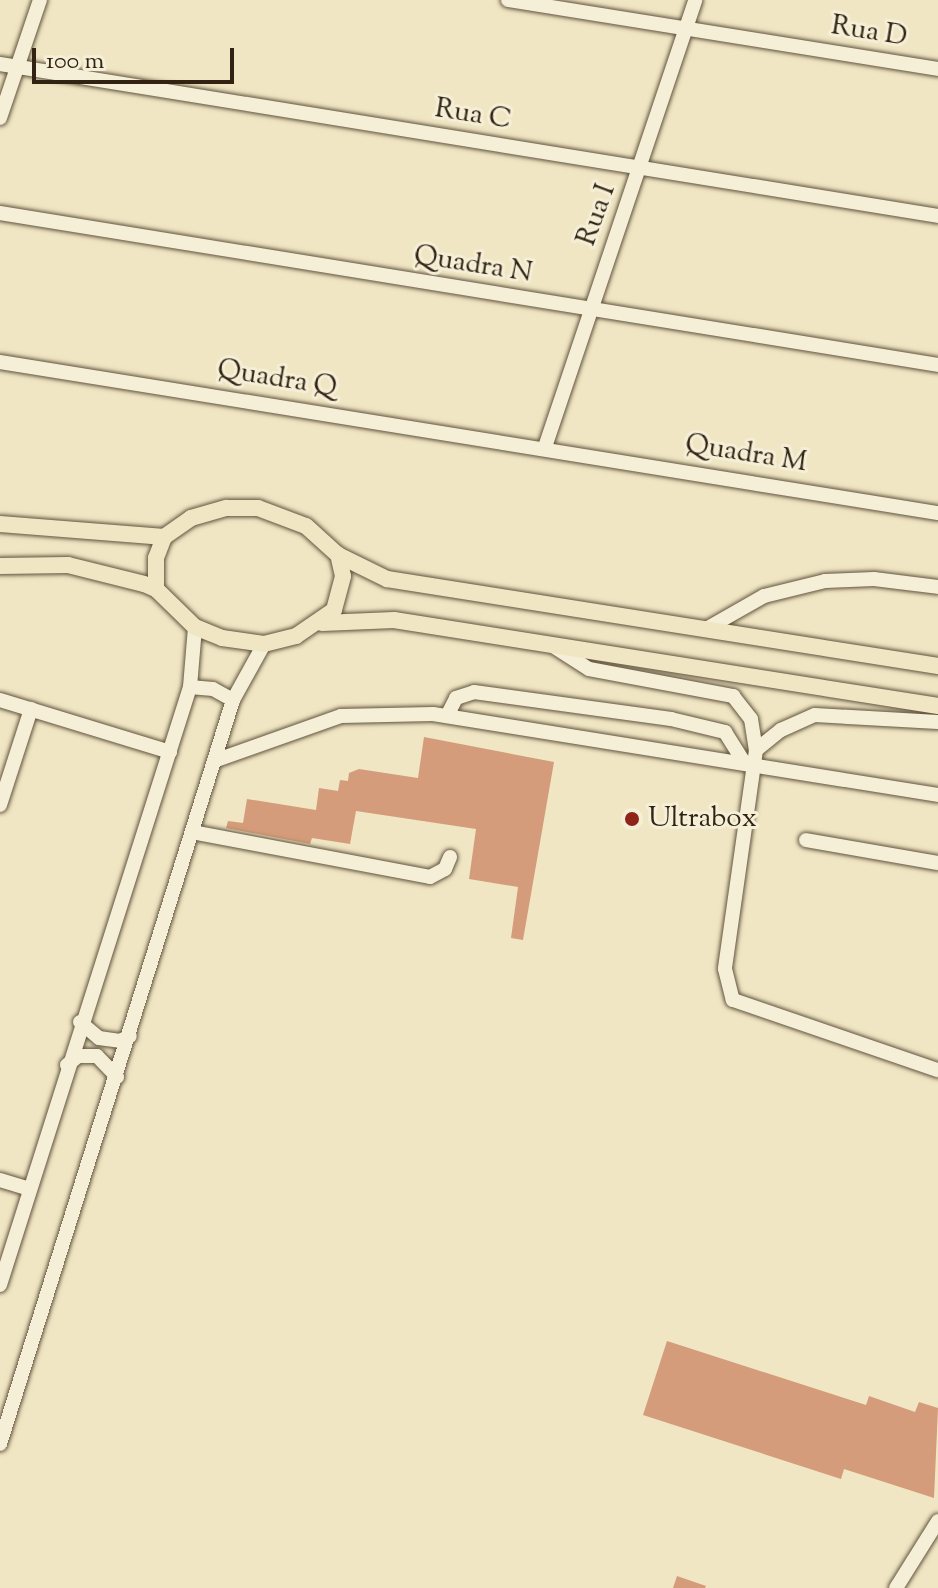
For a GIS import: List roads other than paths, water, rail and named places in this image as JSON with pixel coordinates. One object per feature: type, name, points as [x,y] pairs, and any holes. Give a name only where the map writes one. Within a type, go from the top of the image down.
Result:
[{"type":"main road","points":[[156,589],[156,558],[164,537],[191,518],[227,508],[258,508],[306,526],[338,555],[387,579],[938,666]]},
{"type":"main road","points":[[0,524],[164,537]]},
{"type":"main road","points":[[322,623],[340,594],[338,555]]},
{"type":"main road","points":[[0,566],[68,565],[156,589],[195,627],[264,644],[322,623],[374,618],[938,706]]},
{"type":"street","points":[[0,118],[40,0]]},
{"type":"street","name":"Rua D","points":[[508,0],[938,69]]},
{"type":"street","name":"Rua I","points":[[545,447],[642,168],[695,0]]},
{"type":"street","name":"Rua C","points":[[0,64],[938,216]]},
{"type":"street","name":"Quadra N","points":[[0,213],[938,365]]},
{"type":"street","name":"Quadra Q","points":[[0,362],[545,447]]},
{"type":"street","name":"Quadra M","points":[[545,447],[938,513]]},
{"type":"street","points":[[706,629],[764,596],[825,581],[874,579],[938,587]]},
{"type":"street","points":[[0,1285],[80,1022],[190,687],[195,627]]},
{"type":"street","points":[[0,1444],[233,700],[264,644]]},
{"type":"street","points":[[549,644],[589,669],[733,696],[751,719],[751,758],[725,969],[733,1000],[938,1070]]},
{"type":"street","points":[[190,687],[213,689],[233,700]]},
{"type":"street","points":[[447,716],[456,698],[474,692],[690,722],[725,732],[751,758]]},
{"type":"street","points":[[0,700],[170,752]]},
{"type":"street","points":[[0,805],[31,709]]},
{"type":"street","points":[[751,758],[781,730],[815,715],[938,722]]},
{"type":"street","points":[[214,761],[341,716],[447,716],[751,758],[938,795]]},
{"type":"street","points":[[192,832],[430,877],[445,869],[450,857]]},
{"type":"street","points":[[806,840],[938,863]]},
{"type":"street","points":[[80,1022],[99,1038],[120,1041],[130,1036]]},
{"type":"street","points":[[67,1065],[78,1056],[97,1056],[117,1077]]},
{"type":"street","points":[[0,1180],[30,1189]]},
{"type":"street","points":[[896,1588],[938,1521]]},
{"type":"place","name":"Ultrabox","points":[[632,819]]}]
